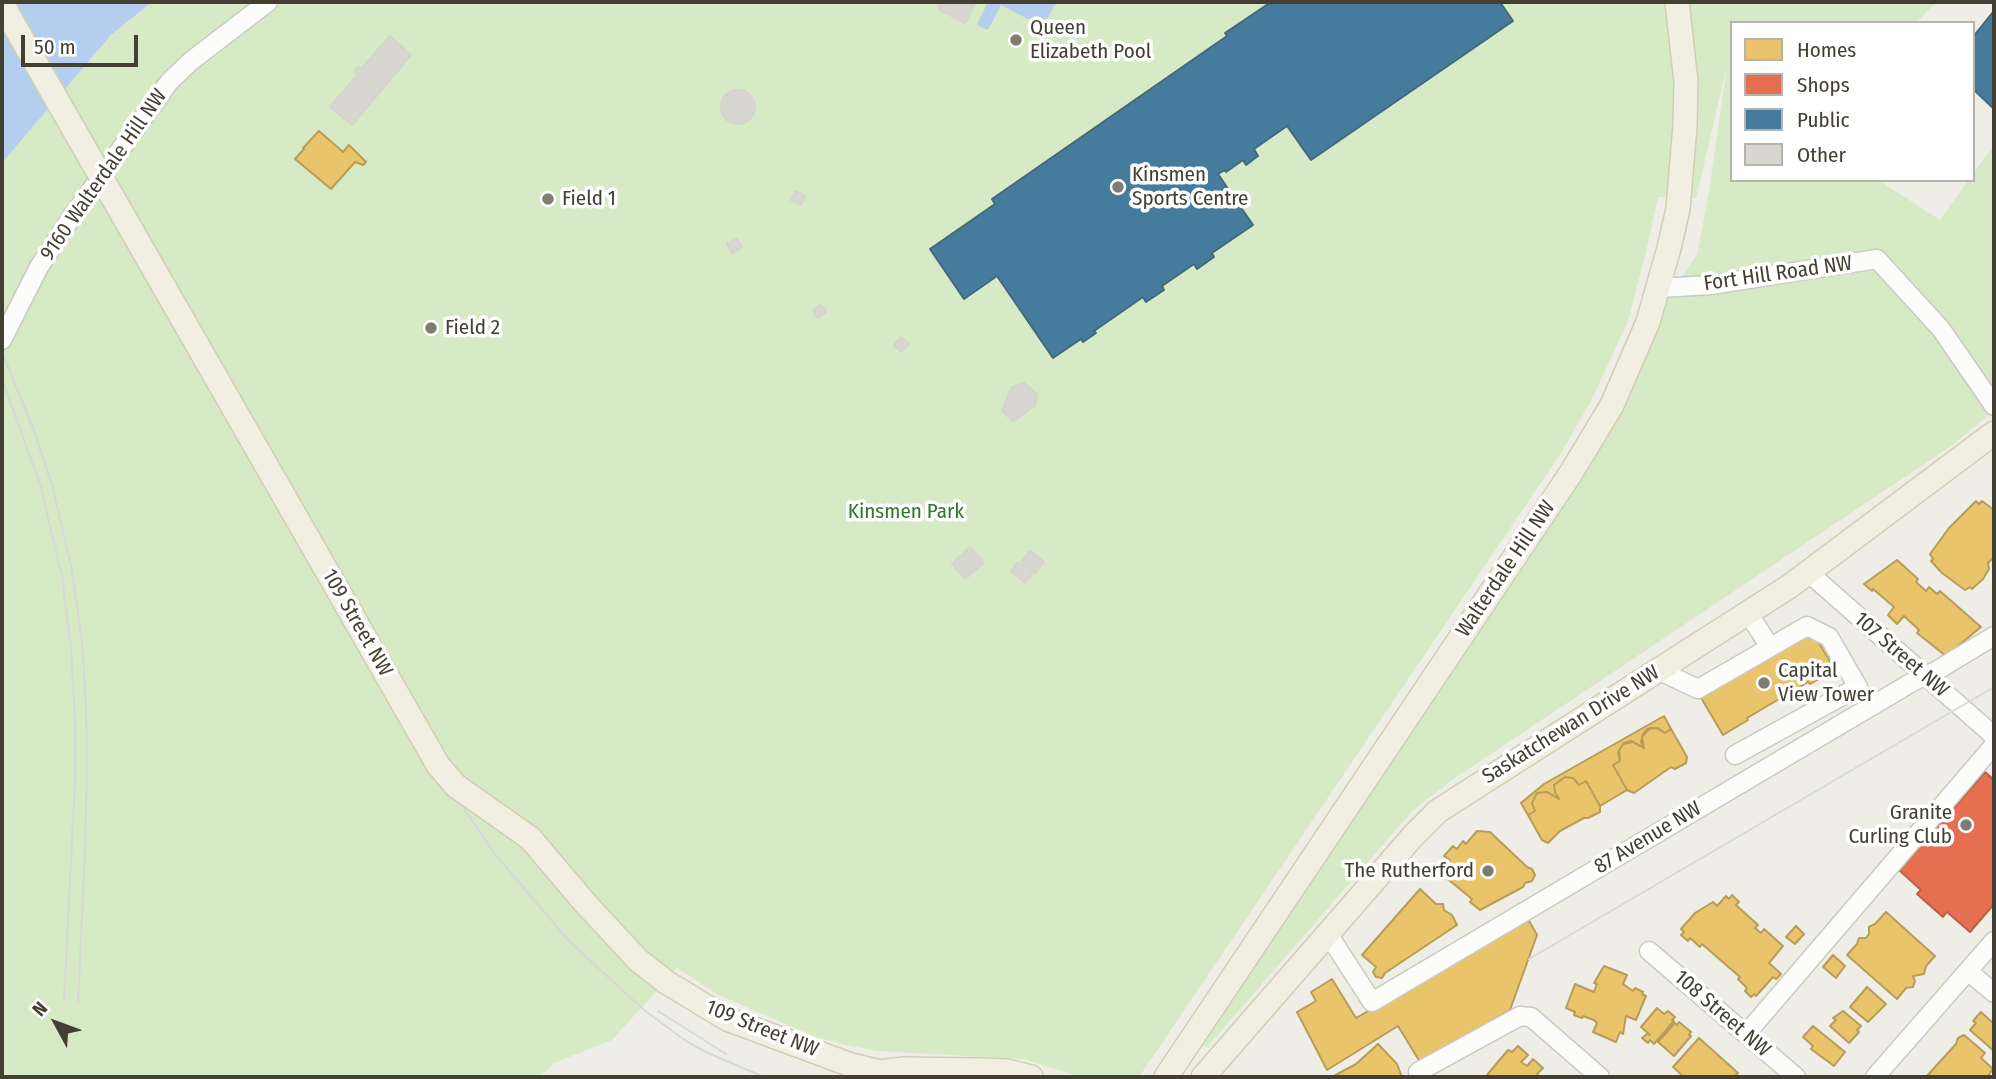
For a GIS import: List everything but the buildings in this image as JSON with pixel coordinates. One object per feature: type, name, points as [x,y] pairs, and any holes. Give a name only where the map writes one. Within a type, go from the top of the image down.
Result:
[{"type":"main road","name":"Walterdale Hill NW","points":[[1166,1077],[1594,436],[1632,362],[1659,288],[1678,209],[1686,82],[1677,2]]},
{"type":"main road","name":"109 Street NW","points":[[2,4],[438,765],[456,786],[530,838],[638,960],[697,1002],[752,1030],[851,1065],[891,1075],[904,1069],[979,1070],[1007,1071],[1031,1077]]},
{"type":"main road","name":"Saskatchewan Drive NW","points":[[1203,1077],[1413,836],[1438,811],[1809,573],[1994,433]]},
{"type":"street","name":"9160 Walterdale Hill NW","points":[[2,340],[39,267],[169,82],[191,61],[268,2]]},
{"type":"street","name":"Fort Hill Road NW","points":[[1659,288],[1711,285],[1877,259],[1941,329],[1994,406]]},
{"type":"street","name":"107 Street NW","points":[[1809,573],[1994,736]]},
{"type":"street","points":[[1748,613],[1770,647]]},
{"type":"street","points":[[1658,670],[1698,689],[1807,626],[1829,637],[1858,687],[1735,755]]},
{"type":"street","name":"87 Avenue NW","points":[[1328,934],[1372,1002],[1994,636]]},
{"type":"street","points":[[1746,1034],[1994,745]]},
{"type":"street","points":[[1875,1077],[1994,940]]},
{"type":"street","name":"108 Street NW","points":[[1649,951],[1796,1077]]},
{"type":"street","points":[[1968,971],[1994,993]]},
{"type":"street","points":[[1422,1077],[1418,1072],[1520,1016],[1531,1017],[1600,1077]]},
{"type":"green space","name":"Kinsmen Park","points":[[152,2],[1936,2],[1918,21],[1730,21],[1730,182],[1881,182],[1940,220],[1968,182],[1975,182],[1975,171],[1994,145],[1994,410],[1954,444],[1455,778],[1414,809],[1207,1047],[1200,1044],[1584,459],[1666,299],[1697,255],[1727,66],[1696,198],[1658,197],[1628,321],[1591,401],[1561,453],[1139,1077],[1081,1077],[1024,1059],[877,1051],[843,1044],[816,1037],[719,995],[677,968],[612,1040],[554,1063],[539,1077],[2,1077],[2,163],[111,35]]},
{"type":"water","points":[[2,2],[152,2],[111,35],[2,163]]},
{"type":"water","points":[[988,2],[1056,2],[1043,27],[1001,5],[988,30],[977,25]]},
{"type":"tram line","points":[[2,2],[450,788],[494,853],[570,942],[644,1010],[686,1041],[764,1077]]},
{"type":"tram line","points":[[2,352],[33,428],[53,488],[72,571],[82,642],[87,768],[78,1002]]},
{"type":"tram line","points":[[2,379],[41,487],[62,577],[71,648],[75,780],[64,1002]]},
{"type":"tram line","points":[[1529,959],[1994,687]]},
{"type":"tram line","points":[[658,1011],[726,1054]]},
{"type":"place","name":"Queen Elizabeth Pool","points":[[1016,40]]},
{"type":"place","name":"Kinsmen Sports Centre","points":[[1118,187]]},
{"type":"place","name":"Field 1","points":[[548,199]]},
{"type":"place","name":"Field 2","points":[[431,328]]},
{"type":"place","name":"Capital View Tower","points":[[1764,683]]},
{"type":"place","name":"Granite Curling Club","points":[[1966,825]]},
{"type":"place","name":"The Rutherford","points":[[1488,871]]}]
